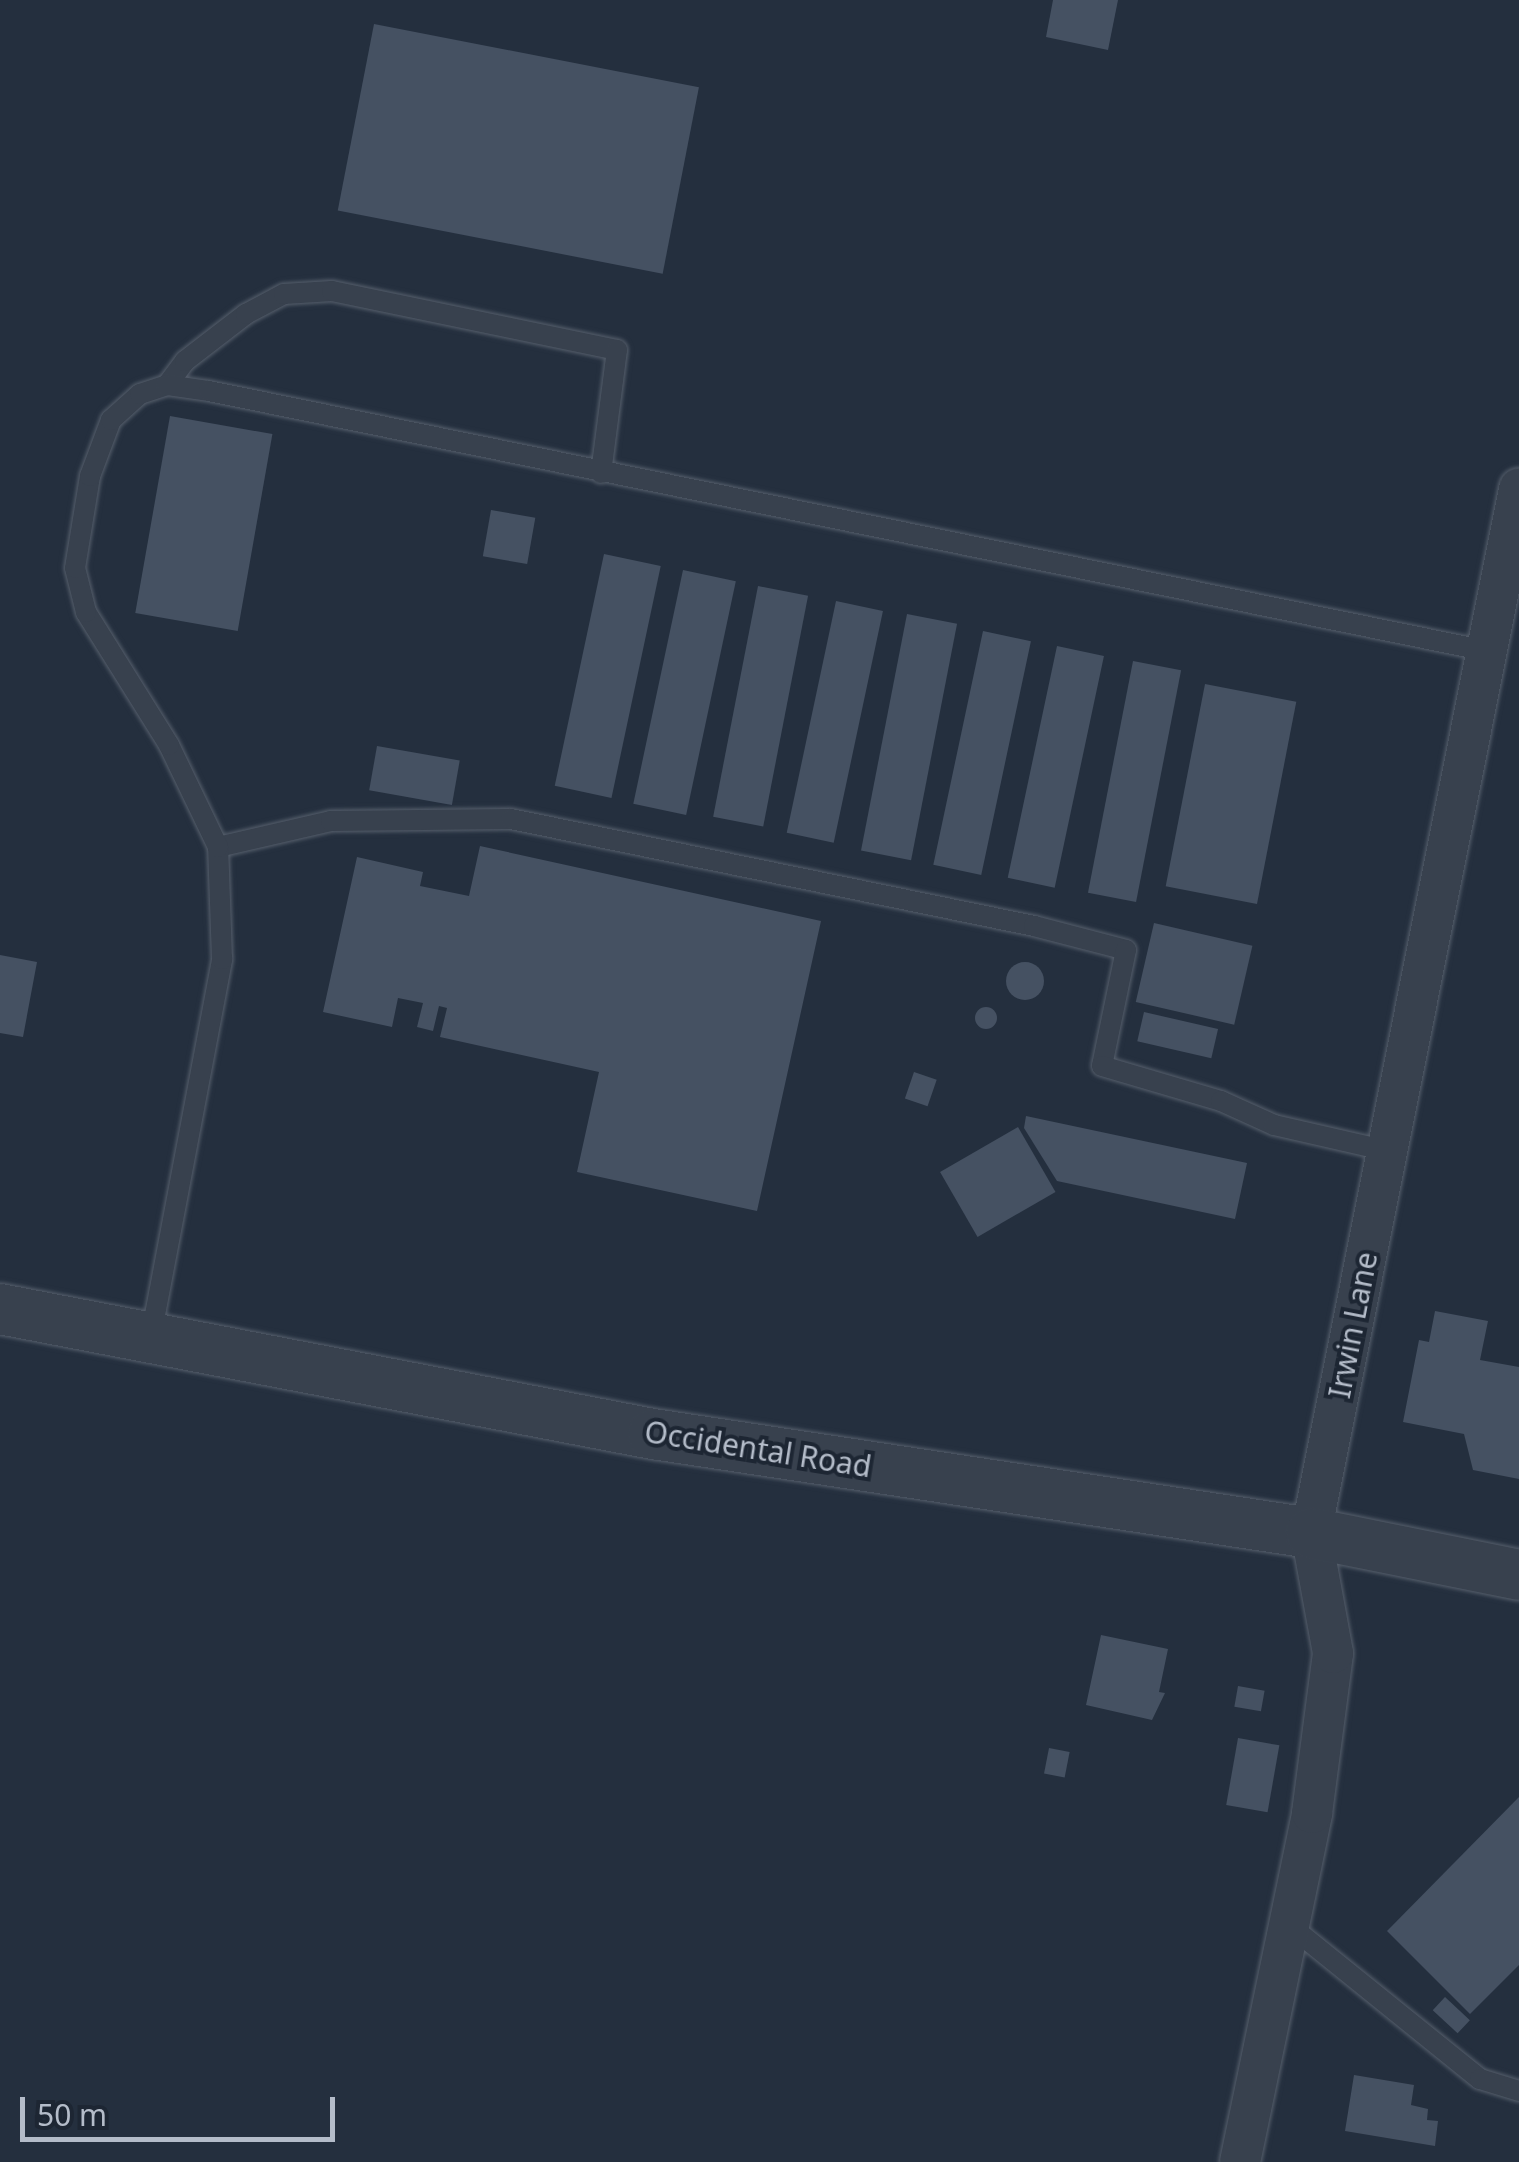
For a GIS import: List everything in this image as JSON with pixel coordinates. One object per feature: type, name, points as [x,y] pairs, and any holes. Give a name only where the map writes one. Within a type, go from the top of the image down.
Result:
[{"type":"street","name":"Irwin Lane","points":[[1240,2162],[1289,1925],[1333,1653],[1311,1533],[1519,490]]},
{"type":"street","name":"Occidental Road","points":[[0,1308],[652,1434],[1311,1533],[1519,1575]]},
{"type":"lane","points":[[167,385],[185,361],[246,314],[284,294],[332,291],[617,350],[601,473]]},
{"type":"lane","points":[[151,1338],[222,959],[218,846],[169,745],[86,612],[75,568],[90,476],[111,420],[140,394],[167,385],[1487,651]]},
{"type":"lane","points":[[218,846],[331,821],[511,819],[1034,926],[1126,950],[1102,1066],[1222,1101],[1274,1124],[1388,1151]]},
{"type":"lane","points":[[1289,1925],[1480,2079],[1519,2091]]},
{"type":"building","points":[[1053,0],[1118,0],[1108,50],[1046,37]]},
{"type":"building","points":[[374,24],[699,87],[663,274],[338,211]]},
{"type":"building","points":[[170,416],[272,434],[238,631],[135,613]]},
{"type":"building","points":[[491,510],[535,518],[527,564],[483,556]]},
{"type":"building","points":[[604,554],[661,566],[611,798],[555,786]]},
{"type":"building","points":[[683,570],[736,581],[686,815],[633,804]]},
{"type":"building","points":[[758,586],[808,596],[763,826],[713,817]]},
{"type":"building","points":[[836,601],[883,611],[834,843],[787,833]]},
{"type":"building","points":[[907,614],[957,624],[911,860],[861,851]]},
{"type":"building","points":[[983,631],[1031,641],[981,875],[933,865]]},
{"type":"building","points":[[1057,646],[1104,656],[1055,888],[1008,878]]},
{"type":"building","points":[[1133,661],[1181,670],[1136,902],[1088,893]]},
{"type":"building","points":[[1205,684],[1296,702],[1257,904],[1166,886]]},
{"type":"building","points":[[377,746],[460,761],[452,805],[369,790]]},
{"type":"building","points":[[480,846],[821,921],[757,1211],[577,1172],[599,1072],[440,1037],[447,1008],[439,1006],[433,1031],[417,1027],[423,1003],[398,998],[392,1027],[323,1012],[357,857],[423,872],[420,886],[469,896]]},
{"type":"building","points":[[1154,923],[1252,946],[1234,1025],[1136,1002]]},
{"type":"building","points":[[0,955],[37,962],[23,1037],[0,1033]]},
{"type":"building","points":[[1025,962],[1038,968],[1044,981],[1038,994],[1025,1000],[1012,994],[1006,981],[1012,968]]},
{"type":"building","points":[[986,1007],[994,1010],[994,1026],[986,1029],[978,1026],[975,1018],[978,1010]]},
{"type":"building","points":[[1144,1012],[1218,1029],[1211,1058],[1137,1041]]},
{"type":"building","points":[[914,1072],[937,1080],[928,1106],[905,1098]]},
{"type":"building","points":[[1026,1116],[1247,1163],[1235,1219],[1057,1181],[1024,1128]]},
{"type":"building","points":[[1018,1127],[1056,1192],[978,1237],[940,1172]]},
{"type":"building","points":[[1435,1311],[1488,1321],[1480,1360],[1519,1367],[1519,1479],[1473,1470],[1464,1434],[1403,1422],[1419,1340],[1429,1342]]},
{"type":"building","points":[[1101,1635],[1168,1649],[1159,1692],[1165,1693],[1152,1720],[1086,1705]]},
{"type":"building","points":[[1238,1686],[1265,1691],[1261,1711],[1234,1707]]},
{"type":"building","points":[[1238,1738],[1279,1745],[1268,1812],[1226,1805]]},
{"type":"building","points":[[1049,1748],[1070,1752],[1065,1778],[1044,1774]]},
{"type":"building","points":[[1519,1797],[1519,1965],[1470,2014],[1387,1931]]},
{"type":"building","points":[[1445,1997],[1470,2020],[1458,2033],[1433,2010]]},
{"type":"building","points":[[1354,2075],[1414,2085],[1411,2105],[1428,2109],[1427,2120],[1438,2121],[1435,2146],[1345,2131]]}]
